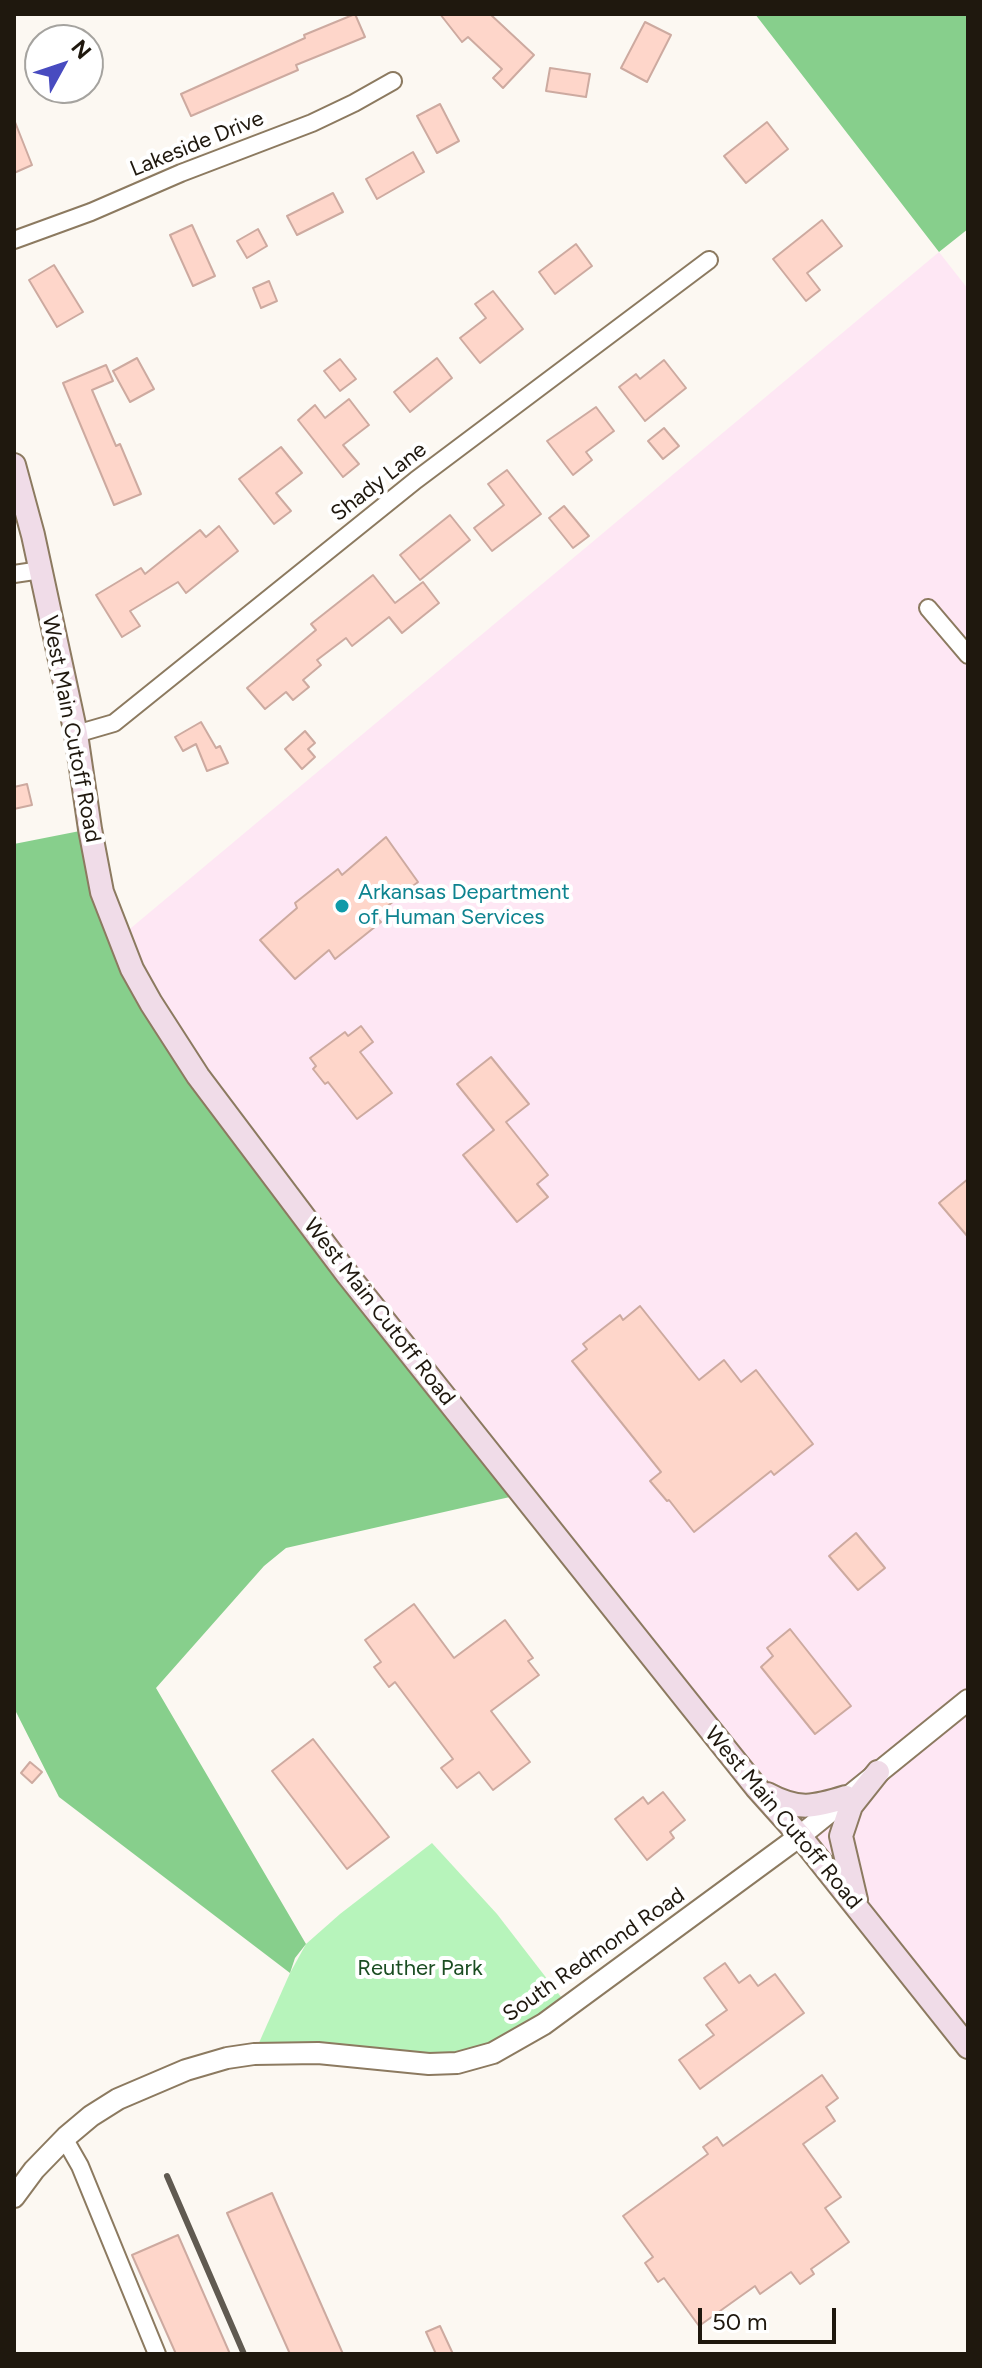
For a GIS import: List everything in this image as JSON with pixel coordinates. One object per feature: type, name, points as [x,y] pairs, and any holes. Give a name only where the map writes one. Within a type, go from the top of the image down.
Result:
[{"type":"main road","name":"West Main Cutoff Road","points":[[14,465],[41,570],[76,734],[102,892],[132,969],[170,1035],[347,1274],[756,1787],[800,1836],[968,2047]]},
{"type":"main road","points":[[858,1909],[841,1836],[851,1806],[878,1772]]},
{"type":"main road","points":[[756,1787],[782,1802],[801,1807],[846,1797]]},
{"type":"street","name":"Lakeside Drive","points":[[14,240],[312,123],[393,81]]},
{"type":"street","name":"Shady Lane","points":[[76,734],[114,723],[416,480],[709,260]]},
{"type":"street","points":[[14,574],[41,570]]},
{"type":"street","points":[[928,608],[968,655]]},
{"type":"street","name":"South Redmond Road","points":[[14,2197],[64,2138],[91,2116],[118,2099],[186,2070],[254,2054],[318,2053],[429,2064],[457,2063],[493,2053],[544,2024],[800,1836],[968,1700]]},
{"type":"street","points":[[64,2138],[80,2166],[157,2354]]},
{"type":"shaded area","points":[[939,252],[968,289],[968,2047],[198,1076],[119,938]]},
{"type":"green space","points":[[755,14],[968,14],[968,229],[939,252]]},
{"type":"green space","points":[[90,829],[132,969],[523,1494],[286,1548],[264,1566],[156,1688],[306,1944],[295,1958],[290,1973],[59,1797],[14,1708],[14,844]]},
{"type":"green space","name":"Reuther Park","points":[[432,1843],[497,1914],[568,2006],[484,2056],[254,2054],[306,1944]]},
{"type":"building","points":[[355,14],[365,37],[296,65],[298,70],[191,116],[181,94]]},
{"type":"building","points":[[440,14],[490,14],[534,55],[503,88],[493,78],[502,69],[468,37],[462,42]]},
{"type":"building","points":[[645,22],[671,35],[647,82],[621,68]]},
{"type":"building","points":[[550,68],[590,74],[586,97],[546,91]]},
{"type":"building","points":[[440,104],[459,141],[437,153],[417,116]]},
{"type":"building","points":[[767,122],[788,149],[746,183],[724,156]]},
{"type":"building","points":[[14,123],[32,165],[14,173]]},
{"type":"building","points":[[413,152],[424,172],[377,199],[366,179]]},
{"type":"building","points":[[333,193],[343,212],[297,235],[287,216]]},
{"type":"building","points":[[822,220],[842,246],[807,273],[820,290],[806,301],[773,259]]},
{"type":"building","points":[[192,225],[215,276],[193,286],[170,235]]},
{"type":"building","points":[[258,229],[267,246],[247,258],[237,241]]},
{"type":"building","points":[[576,244],[592,266],[555,294],[539,272]]},
{"type":"building","points":[[54,265],[83,312],[57,327],[29,280]]},
{"type":"building","points":[[269,281],[277,301],[261,308],[253,288]]},
{"type":"building","points":[[493,291],[523,329],[480,363],[460,338],[486,318],[475,304]]},
{"type":"building","points":[[137,358],[154,389],[130,402],[113,371]]},
{"type":"building","points":[[437,358],[452,378],[410,412],[394,392]]},
{"type":"building","points":[[340,359],[356,379],[340,391],[324,371]]},
{"type":"building","points":[[664,360],[686,388],[645,421],[619,387],[636,374],[640,379]]},
{"type":"building","points":[[106,365],[113,381],[92,390],[141,494],[114,505],[63,383]]},
{"type":"building","points":[[349,399],[369,425],[343,445],[359,464],[343,477],[298,420],[315,405],[325,418]]},
{"type":"building","points":[[596,407],[614,431],[586,452],[592,460],[573,475],[547,441]]},
{"type":"building","points":[[664,428],[679,446],[663,459],[648,441]]},
{"type":"building","points":[[281,447],[302,473],[276,493],[291,511],[274,524],[239,479]]},
{"type":"building","points":[[507,470],[541,514],[492,551],[474,528],[504,505],[488,484]]},
{"type":"building","points":[[564,506],[589,536],[573,548],[549,518]]},
{"type":"building","points":[[450,515],[470,540],[420,580],[400,555]]},
{"type":"building","points":[[219,526],[238,551],[186,593],[178,582],[130,611],[140,626],[122,637],[96,595],[141,568],[145,574],[200,530],[206,537]]},
{"type":"building","points":[[373,575],[395,603],[423,582],[439,603],[402,633],[389,617],[352,646],[346,638],[317,660],[321,665],[303,680],[309,687],[293,700],[286,692],[265,709],[247,688],[316,630],[311,624]]},
{"type":"building","points":[[201,722],[216,748],[220,746],[228,763],[207,771],[196,744],[183,751],[175,737]]},
{"type":"building","points":[[305,731],[315,743],[308,749],[315,757],[302,769],[285,749]]},
{"type":"building","points":[[27,784],[32,805],[14,809],[14,787]]},
{"type":"building","name":"Arkansas Department of Human Services","points":[[386,837],[418,882],[375,916],[381,922],[335,959],[329,950],[295,979],[260,940],[297,908],[295,903],[338,869],[342,875]]},
{"type":"building","points":[[361,1026],[373,1042],[360,1052],[392,1093],[357,1119],[328,1082],[325,1084],[313,1069],[316,1066],[310,1058],[345,1032],[348,1036]]},
{"type":"building","points":[[491,1057],[529,1104],[506,1122],[548,1175],[537,1184],[548,1197],[517,1222],[463,1155],[494,1130],[457,1084]]},
{"type":"building","points":[[968,1179],[968,1237],[939,1203]]},
{"type":"building","points":[[640,1306],[699,1380],[724,1360],[741,1382],[756,1370],[813,1444],[774,1475],[771,1471],[694,1532],[650,1481],[661,1472],[572,1361],[587,1349],[583,1344],[620,1315],[623,1320]]},
{"type":"building","points":[[856,1533],[885,1568],[858,1590],[829,1556]]},
{"type":"building","points":[[414,1604],[454,1658],[505,1620],[533,1658],[528,1661],[539,1675],[491,1711],[530,1762],[493,1790],[479,1772],[457,1788],[441,1768],[453,1759],[395,1682],[389,1687],[374,1667],[381,1662],[365,1640]]},
{"type":"building","points":[[790,1629],[851,1706],[815,1734],[761,1667],[773,1656],[767,1648]]},
{"type":"building","points":[[313,1739],[389,1837],[347,1869],[272,1771]]},
{"type":"building","points":[[30,1762],[42,1772],[32,1783],[21,1773]]},
{"type":"building","points":[[663,1792],[685,1820],[670,1832],[674,1838],[647,1860],[615,1819],[643,1797],[648,1804]]},
{"type":"building","points":[[725,1963],[739,1983],[750,1975],[758,1986],[775,1974],[804,2013],[700,2089],[679,2060],[714,2035],[706,2025],[727,2010],[704,1978]]},
{"type":"building","points":[[822,2075],[838,2098],[826,2107],[835,2121],[803,2144],[841,2197],[825,2208],[849,2242],[811,2269],[814,2274],[800,2284],[791,2272],[760,2294],[755,2286],[699,2326],[664,2278],[658,2282],[645,2263],[653,2257],[623,2216],[708,2154],[703,2147],[717,2137],[723,2146]]},
{"type":"building","points":[[272,2193],[343,2354],[290,2354],[227,2213]]},
{"type":"building","points":[[178,2235],[230,2354],[176,2354],[132,2255]]},
{"type":"building","points":[[440,2326],[453,2354],[436,2354],[426,2332]]},
{"type":"railway","points":[[167,2176],[244,2354]]},
{"type":"place","name":"Arkansas Department of Human Services","points":[[342,906]]}]
